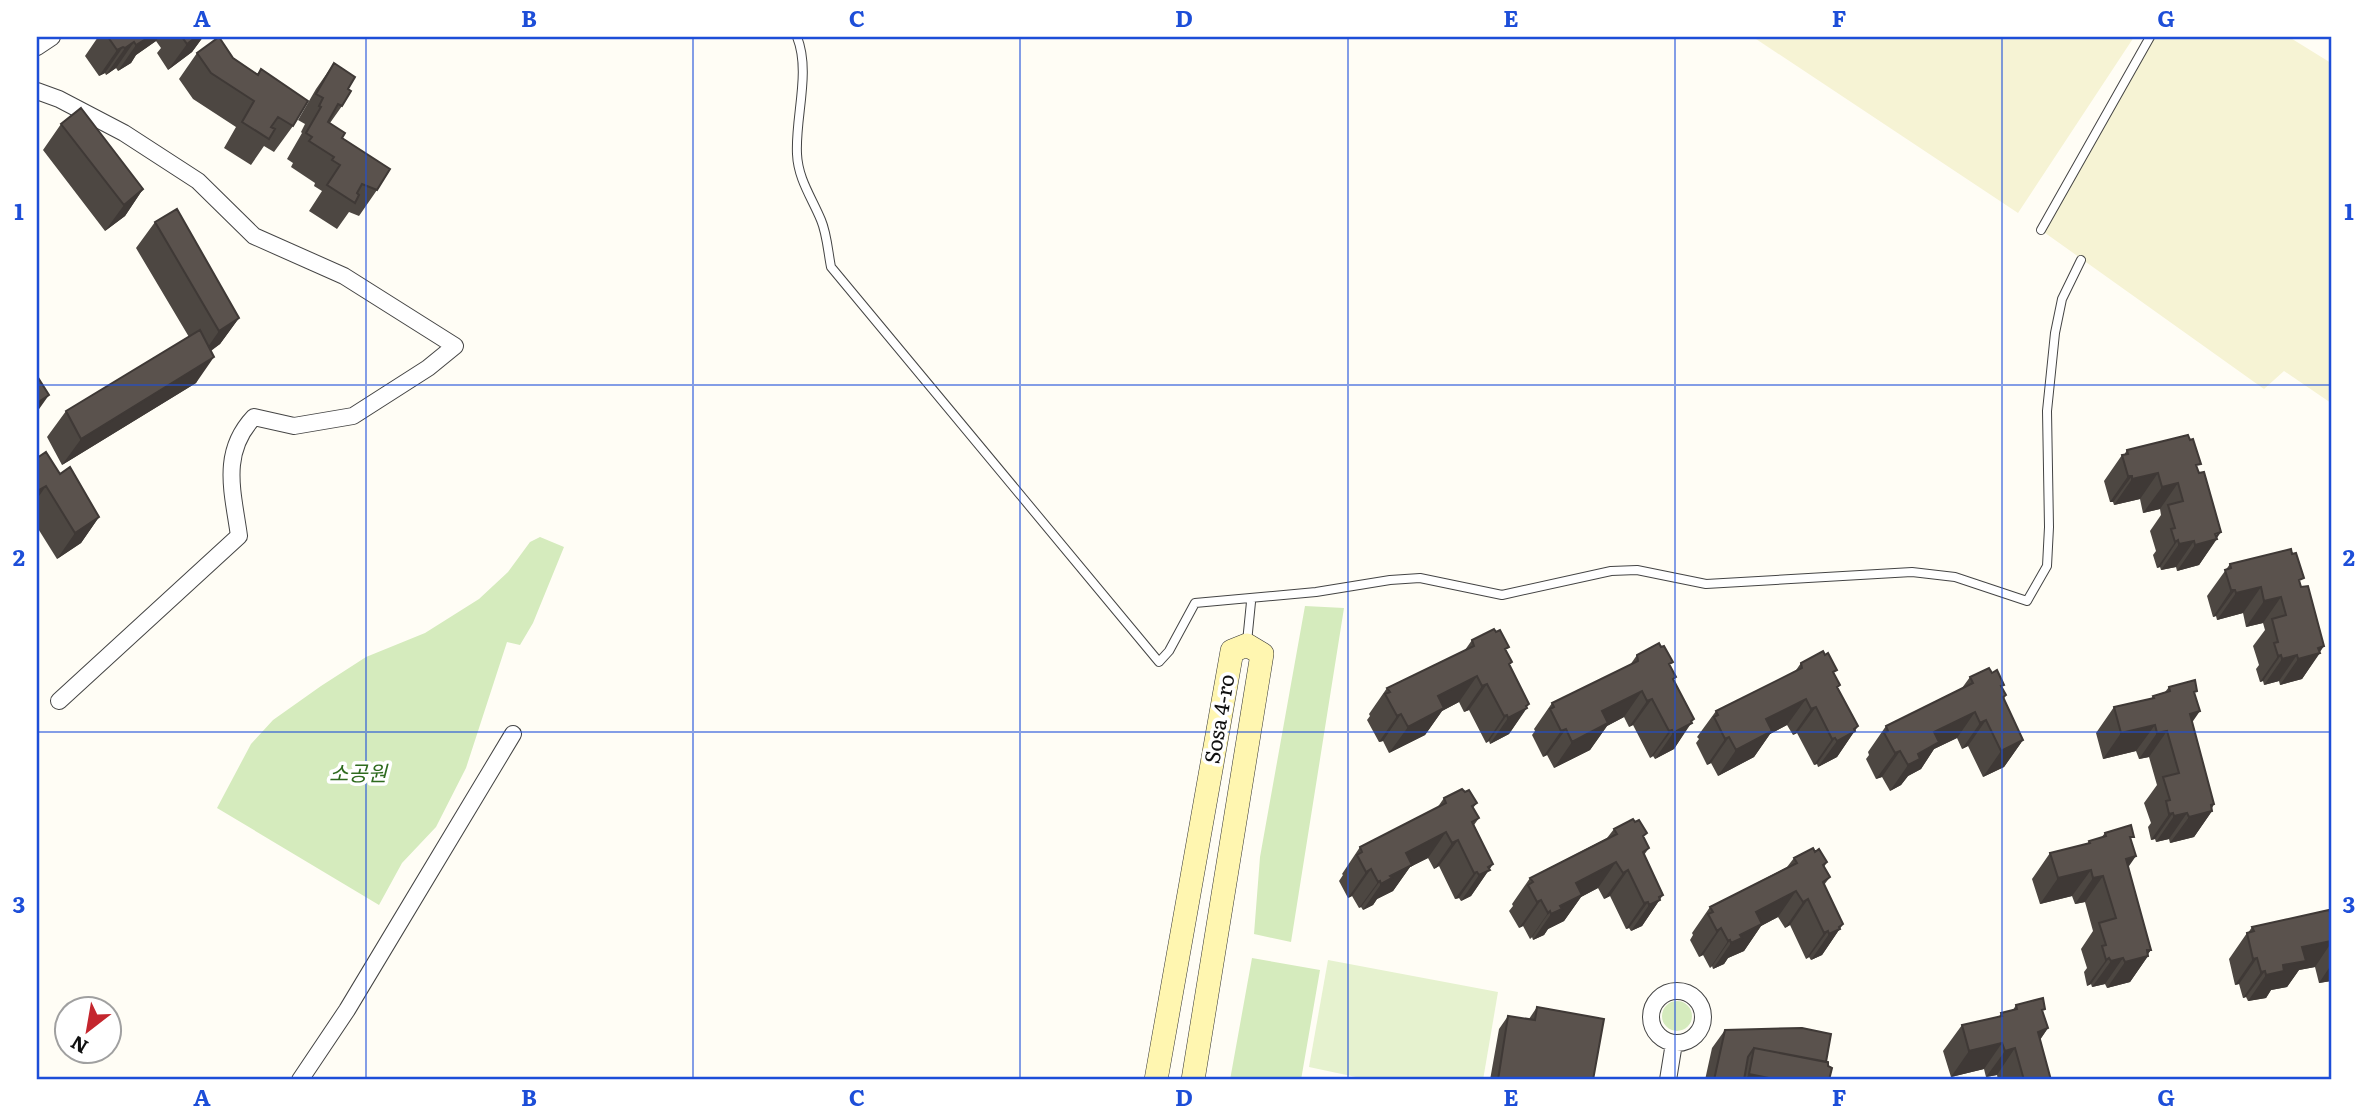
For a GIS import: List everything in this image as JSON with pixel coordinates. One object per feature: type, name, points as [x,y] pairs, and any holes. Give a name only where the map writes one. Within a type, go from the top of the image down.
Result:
[{"type":"main road","name":"Sosa 4-ro","points":[[1156,1080],[1232,651],[1247,645],[1262,654],[1193,1080]]},
{"type":"street","points":[[37,47],[52,37]]},
{"type":"street","points":[[37,91],[60,99],[124,133],[198,181],[254,236],[344,276],[455,346],[428,368],[353,416],[294,426],[254,417],[242,430],[229,471],[239,536],[59,701]]},
{"type":"street","points":[[300,1080],[347,1010],[513,734]]},
{"type":"street","points":[[1668,1080],[1674,1043]]},
{"type":"lane","points":[[797,37],[801,47],[802,78],[797,157],[802,182],[822,222],[831,267],[1158,662],[1169,651],[1195,603],[1316,592],[1390,580],[1420,578],[1502,595],[1611,571],[1637,570],[1706,584],[1912,572],[1955,578],[2027,601],[2047,566],[2047,411],[2054,333],[2062,299],[2081,260]]},
{"type":"lane","points":[[2041,230],[2150,37]]},
{"type":"lane","points":[[1247,645],[1251,602]]},
{"type":"shaded area","points":[[1753,37],[2134,37],[2018,213]]},
{"type":"shaded area","points":[[2155,37],[2289,37],[2331,63],[2331,403],[2284,371],[2264,389],[2041,230]]},
{"type":"green space","name":"소공원","points":[[540,537],[564,547],[533,623],[520,645],[507,642],[466,768],[436,827],[402,863],[379,905],[217,808],[251,744],[273,720],[366,657],[425,633],[479,599],[508,572],[530,542]]},
{"type":"green space","points":[[1305,606],[1344,608],[1291,942],[1254,934],[1260,857]]},
{"type":"green space","points":[[1252,958],[1320,970],[1301,1080],[1230,1080]]},
{"type":"green space","points":[[1328,960],[1498,992],[1483,1080],[1370,1080],[1309,1067]]},
{"type":"green space","points":[[1677,1001],[1683,1002],[1691,1010],[1691,1022],[1683,1030],[1677,1031],[1671,1030],[1663,1022],[1662,1016],[1663,1010],[1671,1002]]},
{"type":"building","points":[[108,37],[149,37],[136,45],[134,42],[117,50]]},
{"type":"building","points":[[182,37],[196,37],[187,44]]},
{"type":"building","points":[[219,37],[233,58],[258,75],[261,69],[308,101],[293,126],[278,117],[271,127],[275,129],[269,139],[242,122],[254,101],[211,73],[197,53]]},
{"type":"building","points":[[334,63],[355,77],[342,106],[338,104],[328,122],[345,133],[342,138],[390,169],[377,190],[362,184],[355,203],[327,185],[340,165],[332,160],[334,157],[309,141],[312,137],[306,133],[321,107],[319,106],[323,98],[316,94]]},
{"type":"building","points":[[81,108],[143,189],[124,205],[61,124]]},
{"type":"building","points":[[177,209],[239,318],[219,331],[155,222]]},
{"type":"building","points":[[200,330],[214,357],[81,439],[66,411]]},
{"type":"building","points":[[37,376],[49,395],[37,403]]},
{"type":"building","points":[[2188,435],[2190,440],[2193,439],[2201,464],[2196,465],[2199,473],[2204,472],[2221,532],[2215,534],[2217,539],[2195,545],[2194,541],[2179,544],[2178,540],[2175,542],[2171,529],[2175,528],[2168,505],[2183,501],[2178,483],[2162,487],[2158,473],[2132,479],[2132,476],[2128,476],[2122,455],[2128,454],[2127,450]]},
{"type":"building","points":[[46,452],[60,474],[70,467],[99,517],[75,533],[46,486],[37,491],[37,458]]},
{"type":"building","points":[[2291,549],[2292,554],[2296,553],[2304,578],[2299,580],[2301,587],[2308,586],[2324,646],[2318,648],[2320,653],[2298,659],[2297,655],[2282,659],[2281,655],[2278,656],[2274,643],[2278,642],[2272,619],[2286,615],[2281,597],[2264,601],[2261,587],[2236,593],[2231,590],[2225,570],[2231,568],[2230,564]]},
{"type":"building","points":[[1494,629],[1496,632],[1500,630],[1509,647],[1505,649],[1512,662],[1509,664],[1529,704],[1527,708],[1508,718],[1507,715],[1504,716],[1487,684],[1482,686],[1477,676],[1438,696],[1444,708],[1408,727],[1401,714],[1397,716],[1385,694],[1390,692],[1387,688],[1474,646],[1472,640]]},
{"type":"building","points":[[1659,643],[1661,647],[1664,646],[1673,662],[1669,664],[1676,677],[1673,679],[1694,719],[1692,723],[1673,733],[1672,730],[1669,731],[1652,699],[1647,701],[1642,691],[1602,711],[1608,723],[1572,742],[1566,729],[1561,731],[1550,709],[1554,707],[1552,703],[1638,661],[1637,655]]},
{"type":"building","points":[[1823,651],[1825,655],[1828,653],[1837,670],[1833,672],[1840,685],[1837,687],[1858,726],[1855,731],[1837,741],[1832,739],[1816,707],[1811,709],[1806,699],[1766,719],[1772,731],[1736,750],[1729,737],[1725,739],[1714,717],[1718,715],[1716,711],[1802,668],[1801,663]]},
{"type":"building","points":[[1989,668],[1992,673],[1997,670],[2004,685],[2001,686],[2006,695],[2003,697],[2023,740],[2001,751],[1986,720],[1980,723],[1975,712],[1934,732],[1939,742],[1918,754],[1920,759],[1908,765],[1900,751],[1895,753],[1884,733],[1888,731],[1886,726],[1973,683],[1970,677]]},
{"type":"building","points":[[2195,680],[2197,691],[2194,692],[2200,711],[2190,714],[2214,804],[2211,805],[2212,811],[2189,817],[2187,813],[2174,816],[2173,813],[2169,814],[2166,801],[2170,800],[2163,777],[2179,773],[2167,731],[2157,733],[2155,725],[2121,733],[2114,707],[2154,698],[2153,696],[2170,691],[2169,687]]},
{"type":"building","points":[[1462,789],[1465,792],[1469,790],[1477,803],[1472,806],[1479,818],[1472,822],[1493,864],[1488,867],[1490,870],[1479,875],[1474,873],[1458,840],[1452,843],[1446,832],[1406,853],[1412,865],[1390,876],[1392,878],[1381,884],[1371,869],[1366,872],[1357,855],[1362,852],[1360,847],[1446,803],[1444,798]]},
{"type":"building","points":[[1633,819],[1635,822],[1639,820],[1647,833],[1643,836],[1649,848],[1643,852],[1663,895],[1659,897],[1660,900],[1649,905],[1648,902],[1644,903],[1628,870],[1623,873],[1616,862],[1576,883],[1582,895],[1560,906],[1562,909],[1551,914],[1541,900],[1537,902],[1528,885],[1533,882],[1530,878],[1617,834],[1614,829]]},
{"type":"building","points":[[2131,825],[2134,837],[2130,837],[2136,856],[2126,859],[2151,950],[2147,950],[2148,956],[2125,962],[2123,958],[2111,961],[2109,958],[2106,960],[2102,946],[2106,945],[2099,923],[2116,918],[2103,876],[2093,878],[2091,870],[2058,878],[2050,853],[2090,843],[2089,841],[2106,836],[2105,833]]},
{"type":"building","points":[[1813,848],[1815,852],[1819,849],[1827,862],[1823,865],[1830,877],[1823,882],[1843,924],[1840,929],[1829,934],[1828,931],[1824,933],[1808,899],[1803,902],[1796,891],[1756,912],[1762,924],[1740,935],[1742,938],[1731,943],[1721,928],[1717,931],[1708,914],[1713,912],[1710,907],[1797,863],[1794,858]]},
{"type":"building","points":[[2329,910],[2331,941],[2302,947],[2306,961],[2283,965],[2284,971],[2266,975],[2265,971],[2261,972],[2257,958],[2253,959],[2247,933],[2254,931],[2252,927]]},
{"type":"building","points":[[2043,998],[2045,1009],[2042,1010],[2048,1028],[2038,1032],[2051,1080],[2024,1080],[2015,1048],[2005,1051],[2002,1043],[1969,1051],[1962,1025],[2002,1016],[2001,1013],[2017,1009],[2016,1005]]},
{"type":"building","points":[[1537,1007],[1604,1019],[1593,1080],[1498,1080],[1508,1016],[1535,1020]]},
{"type":"building","points":[[1802,1028],[1831,1034],[1826,1062],[1754,1048],[1748,1057],[1744,1080],[1714,1080],[1725,1030]]},
{"type":"building","points":[[1754,1048],[1828,1062],[1828,1066],[1832,1068],[1829,1080],[1774,1080],[1749,1074]]}]
